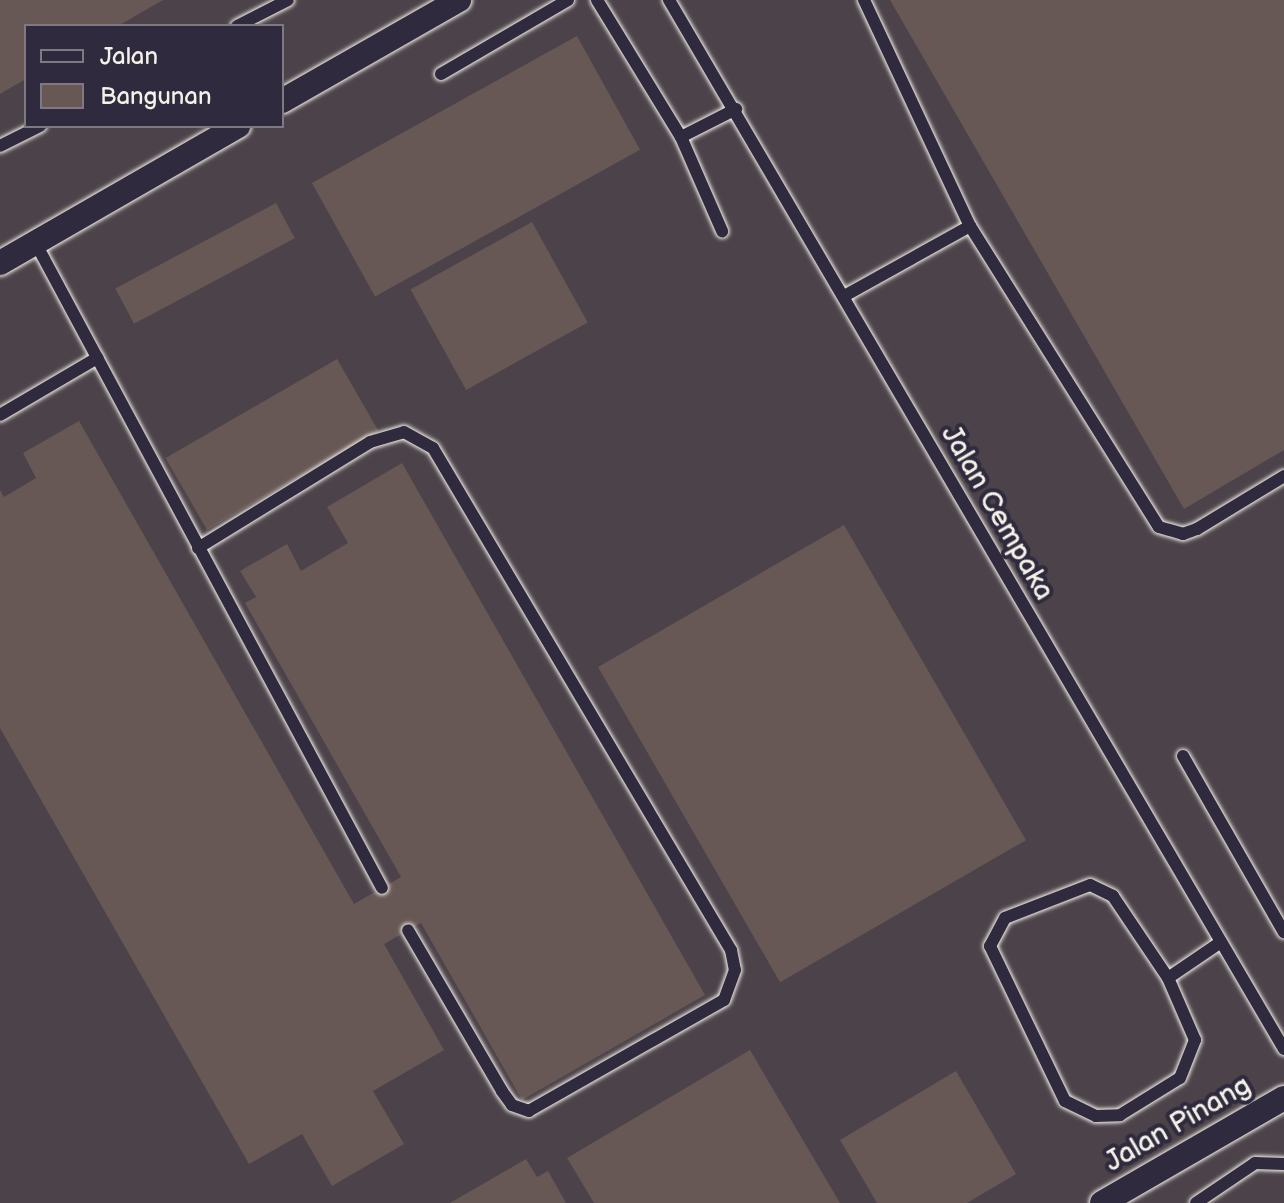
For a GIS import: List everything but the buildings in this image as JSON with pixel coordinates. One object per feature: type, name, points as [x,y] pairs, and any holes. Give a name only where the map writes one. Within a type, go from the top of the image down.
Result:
[{"type":"street","points":[[284,100],[459,0]]},
{"type":"street","points":[[0,263],[234,128]]},
{"type":"street","name":"Jalan Pinang","points":[[1102,1203],[1284,1098]]},
{"type":"lane","points":[[241,24],[288,0]]},
{"type":"lane","points":[[441,74],[568,0]]},
{"type":"lane","points":[[597,0],[681,137],[722,231]]},
{"type":"lane","name":"Jalan Cempaka","points":[[669,0],[846,295],[1284,1049]]},
{"type":"lane","points":[[864,0],[970,226],[1159,527],[1183,534],[1197,529],[1284,476]]},
{"type":"lane","points":[[681,137],[736,109]]},
{"type":"lane","points":[[0,146],[36,128]]},
{"type":"lane","points":[[846,295],[970,226]]},
{"type":"lane","points":[[35,242],[382,888]]},
{"type":"lane","points":[[0,415],[97,358]]},
{"type":"lane","points":[[198,548],[370,442],[404,432],[433,448],[731,950],[735,970],[724,1000],[529,1111],[512,1105],[502,1091],[408,930]]},
{"type":"lane","points":[[1183,756],[1284,932]]},
{"type":"lane","points":[[1090,885],[1113,896],[1168,978],[1195,1040],[1190,1061],[1180,1078],[1120,1115],[1096,1116],[1065,1101],[990,946],[1005,918],[1090,885]]},
{"type":"lane","points":[[1168,978],[1221,942]]},
{"type":"lane","points":[[1196,1203],[1255,1163],[1284,1164]]},
{"type":"shaded area","points":[[0,0],[1284,0],[1284,1203],[0,1203]]}]
